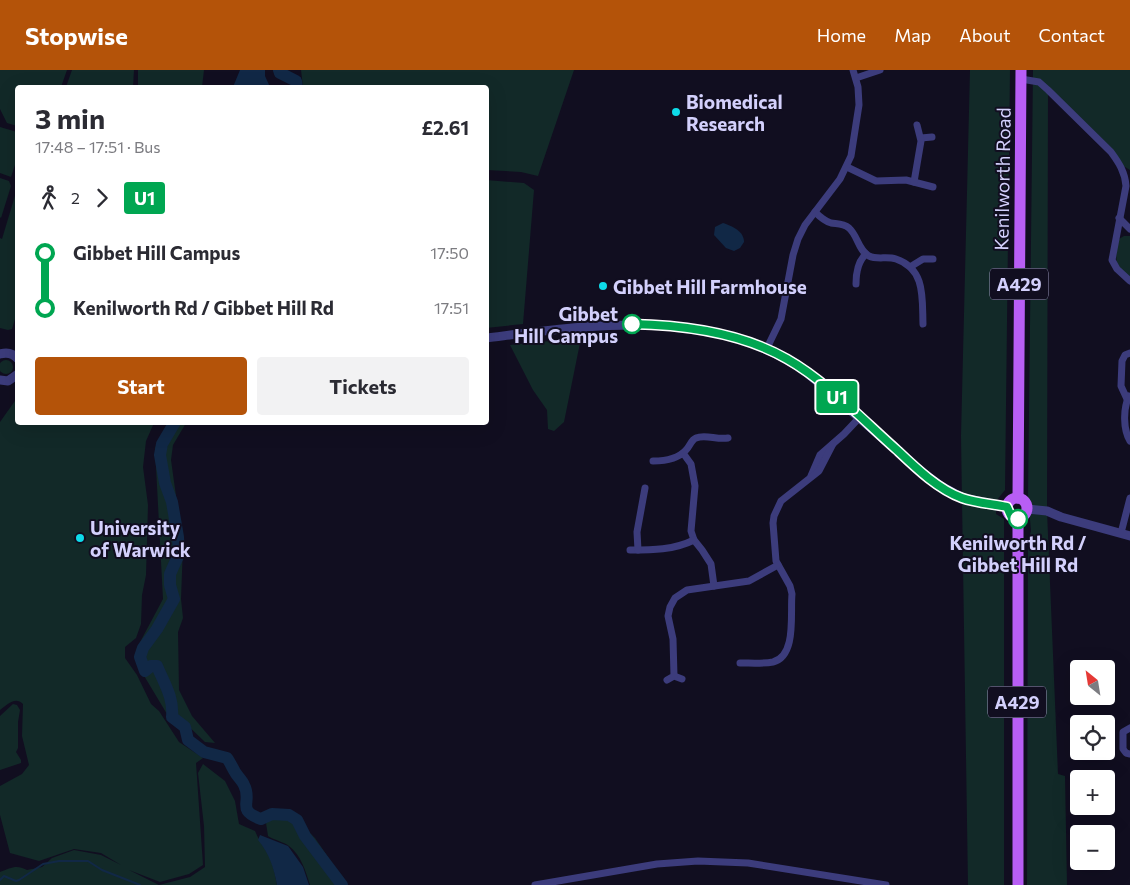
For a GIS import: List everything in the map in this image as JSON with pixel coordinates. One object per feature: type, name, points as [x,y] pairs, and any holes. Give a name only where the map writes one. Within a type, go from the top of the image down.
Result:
[{"type":"main road","name":"Kenilworth Road","points":[[1018,498],[1021,74]]},
{"type":"main road","points":[[1018,498],[1025,502],[1027,509],[1024,516],[1018,519],[1011,516],[1007,507],[1011,500],[1018,498]]},
{"type":"main road","name":"A429","points":[[1018,519],[1018,885]]},
{"type":"street","points":[[767,348],[781,319],[793,255],[798,239],[814,212],[830,194],[847,167],[851,156],[859,113],[859,96],[853,70]]},
{"type":"street","points":[[856,78],[880,70]]},
{"type":"street","points":[[1021,74],[1039,82],[1048,90],[1111,152],[1120,164],[1125,175],[1126,186],[1112,260],[1117,269],[1130,281]]},
{"type":"street","points":[[914,182],[921,138],[917,125]]},
{"type":"street","points":[[921,138],[932,137]]},
{"type":"street","points":[[847,167],[880,182],[901,180],[933,186]]},
{"type":"street","points":[[814,212],[826,220],[849,228],[866,254],[874,258],[895,259],[910,267],[921,283],[919,308],[923,324]]},
{"type":"street","points":[[1119,218],[1130,229]]},
{"type":"street","points":[[856,284],[859,263],[866,254]]},
{"type":"street","points":[[910,267],[923,259],[933,258]]},
{"type":"street","points":[[489,338],[582,326],[651,325],[720,334],[746,340],[788,359],[805,371],[940,486],[963,498],[1007,507]]},
{"type":"street","points":[[0,354],[8,353],[15,357]]},
{"type":"street","points":[[1130,353],[1123,357],[1122,360],[1121,386],[1128,397],[1125,425],[1126,434],[1130,441]]},
{"type":"street","points":[[0,380],[8,381],[15,376]]},
{"type":"street","points":[[740,663],[773,662],[781,658],[788,650],[792,594],[790,586],[778,565],[773,523],[777,509],[789,493],[810,479],[823,466],[833,444],[860,417]]},
{"type":"street","points":[[653,461],[663,461],[683,453],[692,441],[698,437],[719,440],[728,438]]},
{"type":"street","points":[[683,453],[690,464],[695,486],[696,496],[691,527],[694,540],[711,564],[714,586]]},
{"type":"street","points":[[645,488],[634,550],[679,546],[694,540]]},
{"type":"street","points":[[1027,509],[1047,511],[1061,517],[1126,534],[1130,498]]},
{"type":"street","points":[[674,676],[673,639],[668,621],[670,607],[675,598],[683,591],[750,581],[778,565]]},
{"type":"street","points":[[674,676],[682,679]]},
{"type":"street","points":[[667,680],[674,676]]},
{"type":"street","points":[[1130,728],[1123,732],[1122,746],[1126,753],[1130,754]]},
{"type":"street","points":[[535,885],[657,864],[698,860],[748,863],[886,885]]},
{"type":"green space","points":[[0,70],[67,70],[62,85],[15,85],[15,125],[7,123],[0,109]]},
{"type":"green space","points":[[72,70],[134,70],[133,85],[67,85]]},
{"type":"green space","points":[[138,70],[204,70],[202,85],[138,85]]},
{"type":"green space","points":[[301,70],[574,70],[538,176],[521,172],[489,170],[489,85],[303,85]]},
{"type":"green space","points":[[970,70],[1010,70],[1005,490],[996,501],[996,514],[1004,519],[1004,885],[968,885],[961,436]]},
{"type":"green space","points":[[1033,70],[1130,70],[1130,170],[1120,164],[1048,91],[1047,511],[1058,774],[1065,776],[1067,885],[1027,885],[1028,542],[1031,531],[1028,496]]},
{"type":"green space","points":[[0,127],[15,131],[15,165],[11,177],[0,173]]},
{"type":"green space","points":[[0,178],[9,181],[11,186],[1,218],[0,217]]},
{"type":"green space","points":[[489,180],[524,183],[534,190],[523,324],[489,328]]},
{"type":"green space","points":[[15,196],[15,319],[12,329],[8,330],[0,328],[0,238],[2,239]]},
{"type":"green space","points":[[1124,236],[1130,236],[1130,277],[1118,264],[1116,257],[1119,239]]},
{"type":"green space","points":[[581,338],[564,422],[554,431],[548,429],[547,410],[533,390],[510,345]]},
{"type":"green space","points":[[3,360],[9,360],[13,367],[9,374],[3,374],[-1,370],[-1,364]]},
{"type":"green space","points":[[15,401],[15,425],[153,425],[146,441],[143,467],[148,505],[146,575],[142,595],[141,624],[136,638],[125,647],[125,658],[137,675],[151,704],[159,711],[179,742],[203,758],[196,763],[203,865],[189,874],[160,882],[129,870],[159,885],[0,885],[0,872],[14,867],[27,870],[42,867],[52,858],[74,850],[101,855],[121,865],[101,853],[74,849],[39,861],[10,853],[0,815],[0,786],[22,774],[29,765],[22,736],[23,704],[14,701],[0,710],[0,422]]},
{"type":"green space","points":[[167,425],[185,425],[173,445],[171,460],[183,546],[181,599],[183,618],[178,632],[179,690],[192,716],[215,743],[205,742],[180,718],[170,719],[136,659],[138,646],[163,599],[155,448]]},
{"type":"green space","points":[[13,704],[17,705],[20,710],[18,748],[16,752],[21,763],[0,770],[0,716]]},
{"type":"green space","points":[[203,764],[225,781],[235,801],[239,824],[255,831],[270,857],[277,885],[159,885],[190,877],[205,867],[204,826],[198,773]]},
{"type":"green space","points":[[273,818],[289,819],[293,823],[303,826],[315,838],[347,885],[310,885],[303,864],[297,854],[287,845],[268,836],[266,823]]},
{"type":"water","points":[[240,70],[265,70],[265,76],[269,85],[234,85]]},
{"type":"water","points":[[723,223],[734,227],[740,232],[744,242],[740,248],[734,251],[726,248],[714,235],[715,227]]},
{"type":"water","points":[[260,835],[288,846],[303,867],[309,885],[277,885],[270,861],[258,840]]},
{"type":"waterway","points":[[279,70],[280,73],[296,81],[297,85]]},
{"type":"waterway","points":[[173,425],[162,444],[160,455],[165,483],[172,502],[178,537],[179,554],[170,574],[170,585],[174,599],[157,629],[143,648],[140,657],[145,671],[151,666],[157,666],[170,697],[172,717],[185,727],[188,740],[204,752],[227,758],[244,785],[247,796],[246,805],[249,812],[261,819],[272,814],[289,815],[297,820],[305,836],[342,885]]},
{"type":"waterway","points":[[0,880],[4,876],[16,881],[19,880],[43,864],[59,861],[88,861],[102,870],[140,885]]},
{"type":"bus line","name":"U1","points":[[632,324],[720,334],[746,340],[767,348],[805,371],[940,486],[963,498],[1007,507],[1011,516],[1018,519]]},
{"type":"place","name":"Biomedical Research","points":[[676,112]]},
{"type":"place","name":"Gibbet Hill Farmhouse","points":[[603,286]]},
{"type":"place","name":"Gibbet Hill Campus","points":[[632,324]]},
{"type":"place","name":"Kenilworth Rd / Gibbet Hill Rd","points":[[1018,519]]},
{"type":"place","name":"University of Warwick","points":[[80,538]]}]
